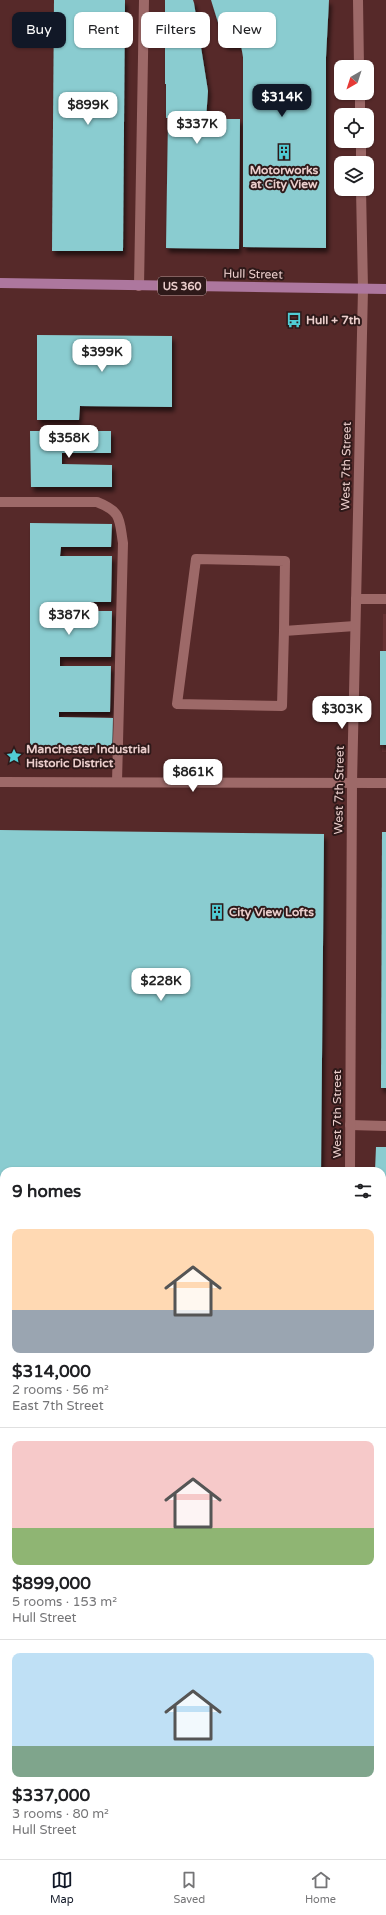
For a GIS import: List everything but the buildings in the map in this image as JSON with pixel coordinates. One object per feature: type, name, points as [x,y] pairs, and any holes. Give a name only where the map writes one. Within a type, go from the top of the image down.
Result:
[{"type":"main road","name":"Hull Street","points":[[0,283],[386,289]]},
{"type":"street","points":[[139,286],[144,0]]},
{"type":"street","points":[[358,0],[359,60]]},
{"type":"street","name":"West 7th Street","points":[[350,1167],[352,782],[363,289],[361,196]]},
{"type":"street","points":[[0,502],[96,502],[110,507],[118,515],[123,543],[118,782]]},
{"type":"street","points":[[196,559],[285,561],[284,630],[282,706],[177,704],[196,559]]},
{"type":"street","points":[[356,599],[386,599]]},
{"type":"street","points":[[284,630],[356,626]]},
{"type":"street","points":[[0,782],[386,783]]},
{"type":"street","points":[[350,1125],[386,1126]]},
{"type":"shaded area","points":[[383,614],[386,614],[386,752],[382,752]]},
{"type":"place","name":"Motorworks at City View","points":[[284,152]]},
{"type":"place","name":"Hull + 7th","points":[[294,320]]},
{"type":"place","name":"Manchester Industrial Historic District","points":[[14,756]]},
{"type":"place","name":"City View Lofts","points":[[217,912]]}]
